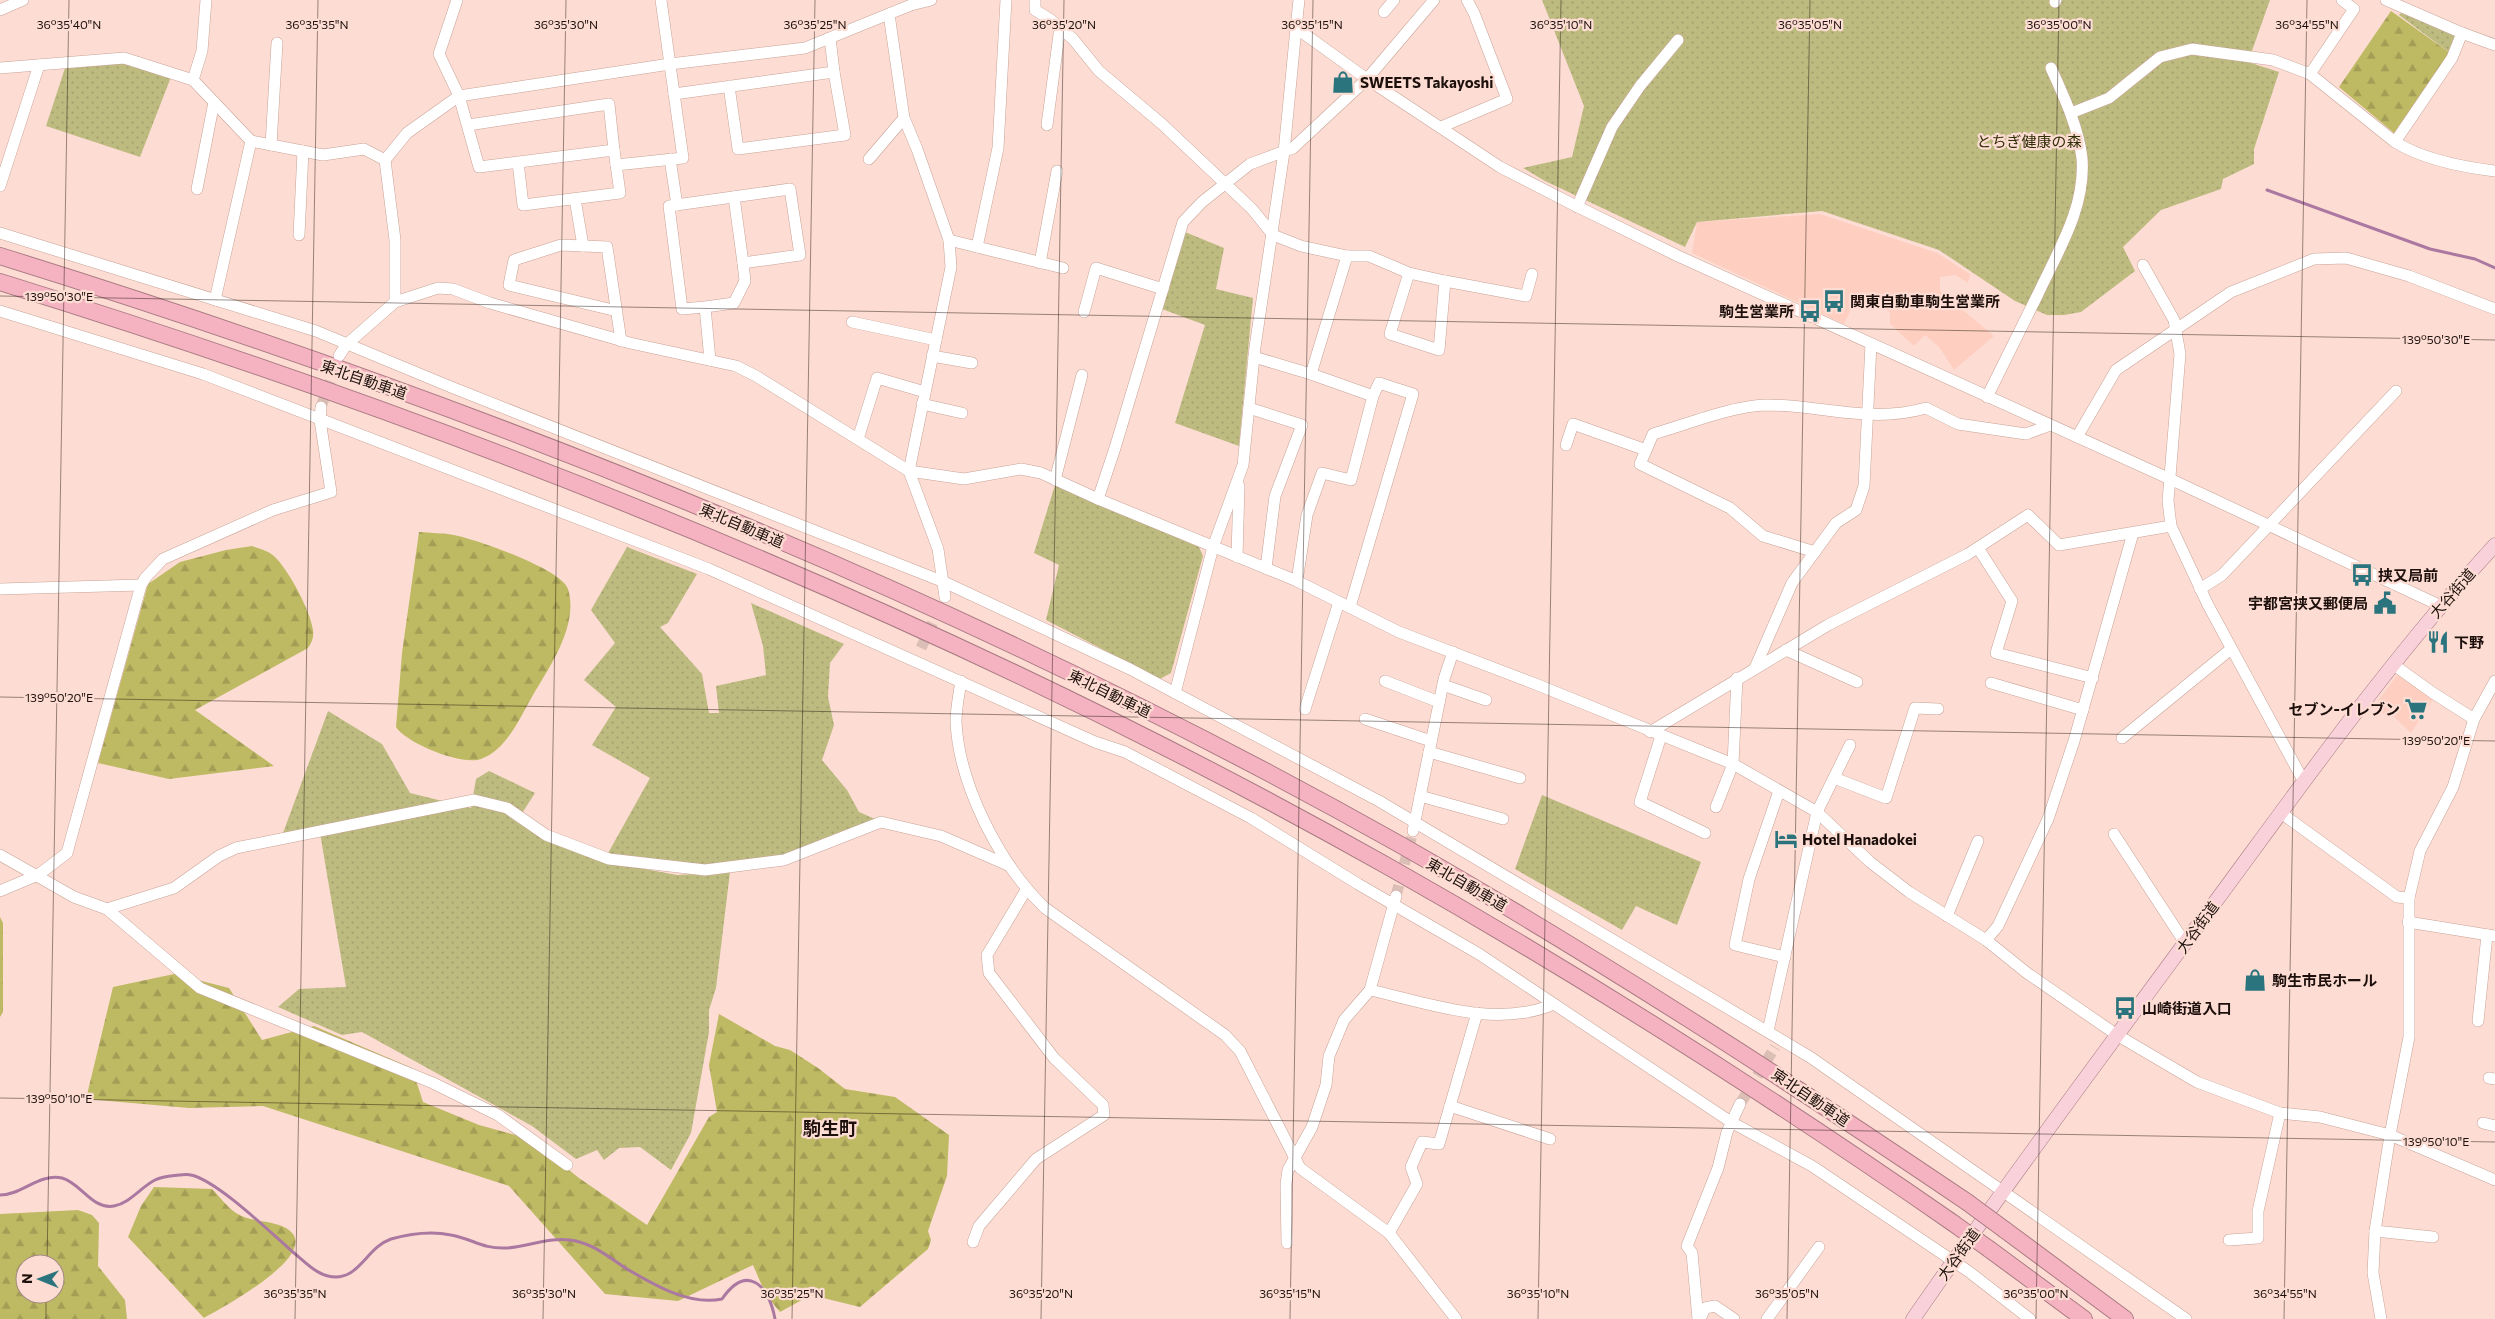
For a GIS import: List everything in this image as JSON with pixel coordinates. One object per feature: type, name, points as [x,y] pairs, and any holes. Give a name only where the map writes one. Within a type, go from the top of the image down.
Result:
[{"type":"highway","name":"東北自動車道","points":[[0,256],[384,386],[628,478],[948,615],[1092,684],[1293,787],[1396,843],[1508,908],[1715,1034],[1967,1202],[2125,1319]]},
{"type":"highway","name":"東北自動車道","points":[[0,282],[161,334],[374,409],[628,505],[814,583],[1100,716],[1386,865],[1494,928],[1706,1058],[1953,1222],[2084,1319]]},
{"type":"main road","name":"大谷街道","points":[[1913,1319],[2117,1035],[2304,782],[2441,606],[2495,545]]},
{"type":"street","points":[[0,10],[22,0]]},
{"type":"street","points":[[192,80],[202,51],[206,0]]},
{"type":"street","points":[[457,0],[439,54],[460,96],[479,167],[614,150]]},
{"type":"street","points":[[616,165],[683,158],[661,0]]},
{"type":"street","points":[[395,302],[395,240],[385,160],[407,133],[460,96],[670,64],[805,48],[889,14],[910,3],[931,0]]},
{"type":"street","points":[[977,247],[998,148],[1006,0]]},
{"type":"street","points":[[1035,0],[1035,10],[1060,27],[1073,39],[1100,71],[1162,124],[1225,183],[1252,209],[1273,235],[1301,246],[1347,256],[1369,256],[1410,273],[1526,296],[1532,274]]},
{"type":"street","points":[[1175,693],[1213,547],[1243,465],[1254,356],[1284,152],[1299,0]]},
{"type":"street","points":[[1384,12],[1394,0]]},
{"type":"street","points":[[1098,499],[1183,222],[1202,202],[1250,164],[1293,148],[1367,79],[1434,0]]},
{"type":"street","points":[[1441,127],[1506,99],[1474,13],[1466,0]]},
{"type":"street","points":[[2310,74],[2354,10],[2342,0]]},
{"type":"street","points":[[2386,0],[2462,33],[2495,45]]},
{"type":"street","points":[[889,14],[904,118],[950,240],[951,267],[908,471],[938,549],[945,597]]},
{"type":"street","points":[[1047,125],[1060,27]]},
{"type":"street","points":[[1296,28],[1367,79],[1500,167],[1577,207],[1678,256],[2170,479],[2441,606]]},
{"type":"street","points":[[2396,142],[2452,58],[2462,33]]},
{"type":"street","points":[[729,86],[738,149],[846,135],[834,72],[830,38]]},
{"type":"street","points":[[1577,207],[1612,127],[1640,86],[1678,40]]},
{"type":"street","points":[[271,145],[277,43]]},
{"type":"street","points":[[2072,113],[2109,98],[2160,57],[2192,49],[2273,60],[2310,74],[2410,151],[2469,168],[2495,171]]},
{"type":"street","points":[[0,68],[124,58],[192,80],[251,141],[323,155],[364,149],[385,160]]},
{"type":"street","points":[[0,186],[39,65]]},
{"type":"street","points":[[1987,397],[2067,233],[2078,204],[2082,183],[2082,158],[2072,113],[2051,68]]},
{"type":"street","points":[[674,94],[834,72]]},
{"type":"street","points":[[198,189],[214,102]]},
{"type":"street","points":[[468,125],[609,104],[620,193],[523,205],[518,162]]},
{"type":"street","points":[[869,159],[904,118]]},
{"type":"street","points":[[215,300],[251,141]]},
{"type":"street","points":[[299,234],[302,151]]},
{"type":"street","points":[[670,159],[677,205]]},
{"type":"street","points":[[1040,262],[1057,171]]},
{"type":"street","points":[[734,196],[745,282],[734,303],[682,309],[669,206],[734,196],[790,188],[800,255],[743,263]]},
{"type":"street","points":[[575,199],[583,246]]},
{"type":"street","points":[[0,233],[316,331],[346,345],[944,582],[1130,669],[1414,827],[1768,1031],[1778,1043],[1810,1057],[2186,1319]]},
{"type":"street","points":[[950,240],[1063,268]]},
{"type":"street","points":[[617,311],[509,285],[514,260],[561,245],[607,247],[617,311],[621,341]]},
{"type":"street","points":[[1311,374],[1347,256]]},
{"type":"street","points":[[2078,438],[2116,370],[2231,292],[2314,260],[2346,258],[2409,276],[2495,309]]},
{"type":"street","points":[[2143,265],[2174,320],[2180,354],[2168,501],[2171,526],[2200,589],[2304,782]]},
{"type":"street","points":[[1084,312],[1096,268],[1163,289]]},
{"type":"street","points":[[1410,273],[1390,334],[1439,350],[1445,280]]},
{"type":"street","points":[[339,356],[346,345],[395,302],[438,288],[452,289],[490,303],[621,341],[736,366],[756,376],[908,471],[964,479],[1021,469],[1041,473],[1098,499],[1297,580],[1399,632],[1733,764],[1817,812],[1870,862],[1908,892],[1986,940],[2027,973],[2117,1035],[2197,1082],[2280,1113],[2320,1117],[2390,1135],[2494,1177]]},
{"type":"street","points":[[705,307],[710,360]]},
{"type":"street","points":[[0,311],[203,374],[709,568],[1095,742],[1133,756],[1251,818],[1395,901],[1479,954],[1731,1122],[1812,1166],[1953,1262],[2030,1319]]},
{"type":"street","points":[[852,322],[936,340]]},
{"type":"street","points":[[1755,668],[1792,583],[1836,523],[1856,510],[1864,486],[1871,344]]},
{"type":"street","points":[[932,356],[972,363]]},
{"type":"street","points":[[1254,356],[1373,396]]},
{"type":"street","points":[[1055,480],[1082,375]]},
{"type":"street","points":[[858,439],[877,378],[925,392]]},
{"type":"street","points":[[1297,580],[1307,515],[1322,473],[1351,480],[1373,396],[1379,383],[1413,394],[1344,604],[1305,709]]},
{"type":"street","points":[[2200,589],[2222,575],[2396,391]]},
{"type":"street","points":[[922,404],[962,413]]},
{"type":"street","points":[[1814,552],[1763,536],[1730,508],[1640,464],[1653,434],[1747,407],[1768,405],[1866,416],[1908,413],[1926,408],[1958,424],[2026,434],[2050,425]]},
{"type":"street","points":[[0,890],[38,875],[67,853],[142,585],[146,577],[163,560],[273,510],[332,492],[320,420],[321,407]]},
{"type":"street","points":[[1249,408],[1302,425],[1274,496],[1266,568]]},
{"type":"street","points":[[1566,445],[1573,424],[1646,450]]},
{"type":"street","points":[[1237,556],[1239,477]]},
{"type":"street","points":[[1705,833],[1640,802],[1655,734],[1738,678],[1828,626],[1978,548],[2028,515],[2059,545],[2133,534],[2171,526]]},
{"type":"street","points":[[1986,940],[1998,926],[2048,819],[2093,678],[2133,534]]},
{"type":"street","points":[[1978,548],[2012,600],[1996,652],[2093,678]]},
{"type":"street","points":[[0,589],[142,585]]},
{"type":"street","points":[[916,660],[921,648]]},
{"type":"street","points":[[2122,738],[2231,648]]},
{"type":"street","points":[[1786,650],[1856,682]]},
{"type":"street","points":[[1414,827],[1439,702],[1453,652]]},
{"type":"street","points":[[2394,665],[2474,719]]},
{"type":"street","points":[[1716,807],[1733,764],[1738,678]]},
{"type":"street","points":[[961,680],[956,723],[977,809],[1026,890],[1045,908],[1225,1035],[1240,1051],[1300,1168],[1389,1233],[1456,1319]]},
{"type":"street","points":[[1385,681],[1439,702]]},
{"type":"street","points":[[2381,1319],[2373,1273],[2375,1231],[2390,1135],[2409,1037],[2409,898],[2420,851],[2453,787],[2474,719],[2495,682]]},
{"type":"street","points":[[1991,683],[2083,710]]},
{"type":"street","points":[[1443,685],[1486,700]]},
{"type":"street","points":[[1834,778],[1886,798],[1915,708],[1938,709]]},
{"type":"street","points":[[1365,719],[1430,746],[1520,778]]},
{"type":"street","points":[[1768,1031],[1817,812],[1850,745]]},
{"type":"street","points":[[1779,791],[1749,879],[1735,945],[1785,957]]},
{"type":"street","points":[[1420,796],[1503,819]]},
{"type":"street","points":[[107,909],[174,888],[219,856],[236,848],[474,800],[507,808],[546,835],[610,859],[705,870],[784,860],[880,822],[941,836],[1010,866]]},
{"type":"street","points":[[2281,813],[2397,897],[2409,898]]},
{"type":"street","points":[[2114,834],[2185,943]]},
{"type":"street","points":[[1947,916],[1978,841]]},
{"type":"street","points":[[0,855],[74,897],[107,909],[200,988],[433,1083],[498,1115],[567,1165]]},
{"type":"street","points":[[973,1242],[979,1226],[1036,1159],[1104,1115],[1103,1105],[1054,1058],[989,973],[987,955],[1026,890]]},
{"type":"street","points":[[1287,1242],[1286,1184],[1288,1170],[1312,1127],[1326,1085],[1329,1056],[1344,1020],[1370,990],[1395,901]]},
{"type":"street","points":[[2408,922],[2491,935],[2478,1021]]},
{"type":"street","points":[[1370,990],[1477,1013],[1507,1015],[1536,1012],[1554,1004]]},
{"type":"street","points":[[1389,1233],[1417,1184],[1411,1168],[1422,1142],[1438,1144],[1477,1013]]},
{"type":"street","points":[[1699,1319],[1692,1253],[1687,1246],[1718,1168],[1731,1122],[1740,1104]]},
{"type":"street","points":[[1450,1106],[1550,1139]]},
{"type":"street","points":[[2229,1240],[2258,1238],[2258,1211],[2280,1113]]},
{"type":"street","points":[[2483,1124],[2495,1126]]},
{"type":"street","points":[[2375,1231],[2433,1237]]},
{"type":"street","points":[[1767,1319],[1819,1247]]},
{"type":"street","points":[[1699,1319],[1705,1308],[1715,1306],[1734,1319]]},
{"type":"shaded area","name":"関東自動車駒生営業所","points":[[1820,214],[1937,253],[1970,274],[1968,283],[1955,275],[1940,277],[1940,291],[1994,336],[1954,370],[1939,347],[1925,335],[1914,346],[1890,324],[1890,312],[1858,294],[1844,324],[1692,253],[1697,222]]},
{"type":"shaded area","points":[[2399,673],[2434,698],[2411,733],[2391,714],[2381,713],[2374,706]]},
{"type":"green space","name":"とちぎ健康の森","points":[[1542,0],[2270,0],[2248,62],[2279,72],[2254,149],[2254,164],[2223,179],[2221,189],[2161,210],[2123,247],[2135,271],[2081,312],[2047,315],[2015,301],[1939,250],[1822,211],[1697,222],[1685,247],[1545,181],[1523,168],[1572,157],[1584,106]]},
{"type":"green space","points":[[2391,11],[2450,53],[2394,133],[2339,87]]},
{"type":"green space","points":[[2401,13],[2454,32],[2457,39],[2450,53],[2399,15]]},
{"type":"green space","points":[[122,61],[171,77],[140,157],[46,126],[66,65]]},
{"type":"green space","points":[[1185,232],[1224,248],[1216,289],[1253,298],[1239,446],[1175,423],[1205,325],[1162,309]]},
{"type":"green space","points":[[1055,485],[1199,547],[1203,556],[1171,673],[1160,679],[1046,620],[1059,565],[1034,553]]},
{"type":"green space","points":[[419,532],[454,535],[480,542],[517,556],[551,573],[562,581],[568,589],[570,617],[561,645],[512,732],[490,755],[481,759],[461,759],[435,752],[411,740],[396,727],[402,653]]},
{"type":"green space","points":[[252,546],[265,550],[274,556],[287,573],[299,592],[308,612],[313,630],[312,639],[308,648],[195,710],[274,766],[169,779],[98,763],[148,584],[180,562],[226,550]]},
{"type":"green space","points":[[627,547],[697,574],[668,623],[660,627],[702,674],[709,713],[719,713],[716,686],[766,675],[763,646],[751,603],[844,644],[830,663],[828,697],[834,725],[822,760],[847,790],[859,812],[875,819],[772,862],[721,866],[607,855],[650,778],[592,745],[616,707],[584,680],[615,643],[591,610]]},
{"type":"green space","points":[[328,711],[382,744],[410,793],[471,808],[476,779],[489,771],[535,793],[519,818],[613,863],[677,875],[730,872],[716,988],[709,1010],[709,1032],[691,1133],[671,1170],[640,1147],[619,1148],[604,1160],[597,1150],[576,1159],[532,1126],[362,1032],[342,1035],[278,1007],[299,989],[346,987],[319,827],[283,833]]},
{"type":"green space","points":[[1542,795],[1701,862],[1677,925],[1636,906],[1622,930],[1515,869]]},
{"type":"green space","points":[[0,917],[3,923],[3,1012],[0,1017]]},
{"type":"green space","points":[[174,974],[229,988],[262,1040],[314,1026],[412,1068],[423,1102],[479,1125],[530,1139],[579,1178],[647,1225],[709,1117],[717,1112],[709,1065],[719,1014],[775,1046],[790,1050],[818,1068],[845,1089],[895,1097],[949,1135],[947,1176],[928,1231],[931,1240],[928,1249],[860,1307],[811,1295],[780,1312],[766,1295],[753,1265],[678,1301],[605,1294],[509,1186],[263,1106],[189,1108],[86,1099],[113,987]]},
{"type":"green space","points":[[154,1187],[212,1189],[229,1208],[241,1216],[284,1227],[295,1237],[294,1250],[284,1264],[268,1278],[204,1318],[128,1237],[141,1206]]},
{"type":"green space","points":[[78,1210],[92,1215],[99,1223],[98,1266],[125,1300],[127,1319],[0,1319],[0,1214]]},
{"type":"waterway","points":[[2267,190],[2430,249],[2475,259],[2495,268]]},
{"type":"waterway","points":[[0,1195],[16,1192],[38,1181],[54,1177],[69,1181],[99,1204],[114,1206],[125,1202],[158,1179],[189,1175],[202,1179],[230,1197],[310,1266],[328,1276],[339,1277],[347,1274],[355,1270],[382,1243],[413,1234],[444,1234],[498,1248],[562,1239],[593,1247],[660,1287],[697,1300],[722,1299],[731,1288],[740,1282],[756,1283],[768,1296],[775,1319]]},
{"type":"tunnel","points":[[321,407],[337,362]]},
{"type":"tunnel","points":[[921,648],[941,605]]},
{"type":"tunnel","points":[[1396,896],[1413,831]]},
{"type":"tunnel","points":[[1740,1104],[1775,1047]]},
{"type":"place","name":"SWEETS Takayoshi","points":[[1343,82]]},
{"type":"place","name":"関東自動車駒生営業所","points":[[1834,301]]},
{"type":"place","name":"駒生営業所","points":[[1810,311]]},
{"type":"place","name":"挟又局前","points":[[2362,575]]},
{"type":"place","name":"宇都宮挟又郵便局","points":[[2385,603]]},
{"type":"place","name":"下野","points":[[2438,642]]},
{"type":"place","name":"セブン-イレブン","points":[[2416,709]]},
{"type":"place","name":"Hotel Hanadokei","points":[[1786,839]]},
{"type":"place","name":"駒生市民ホール","points":[[2255,980]]},
{"type":"place","name":"山崎街道入口","points":[[2125,1008]]},
{"type":"district","name":"駒生町","points":[[830,1128]]}]
